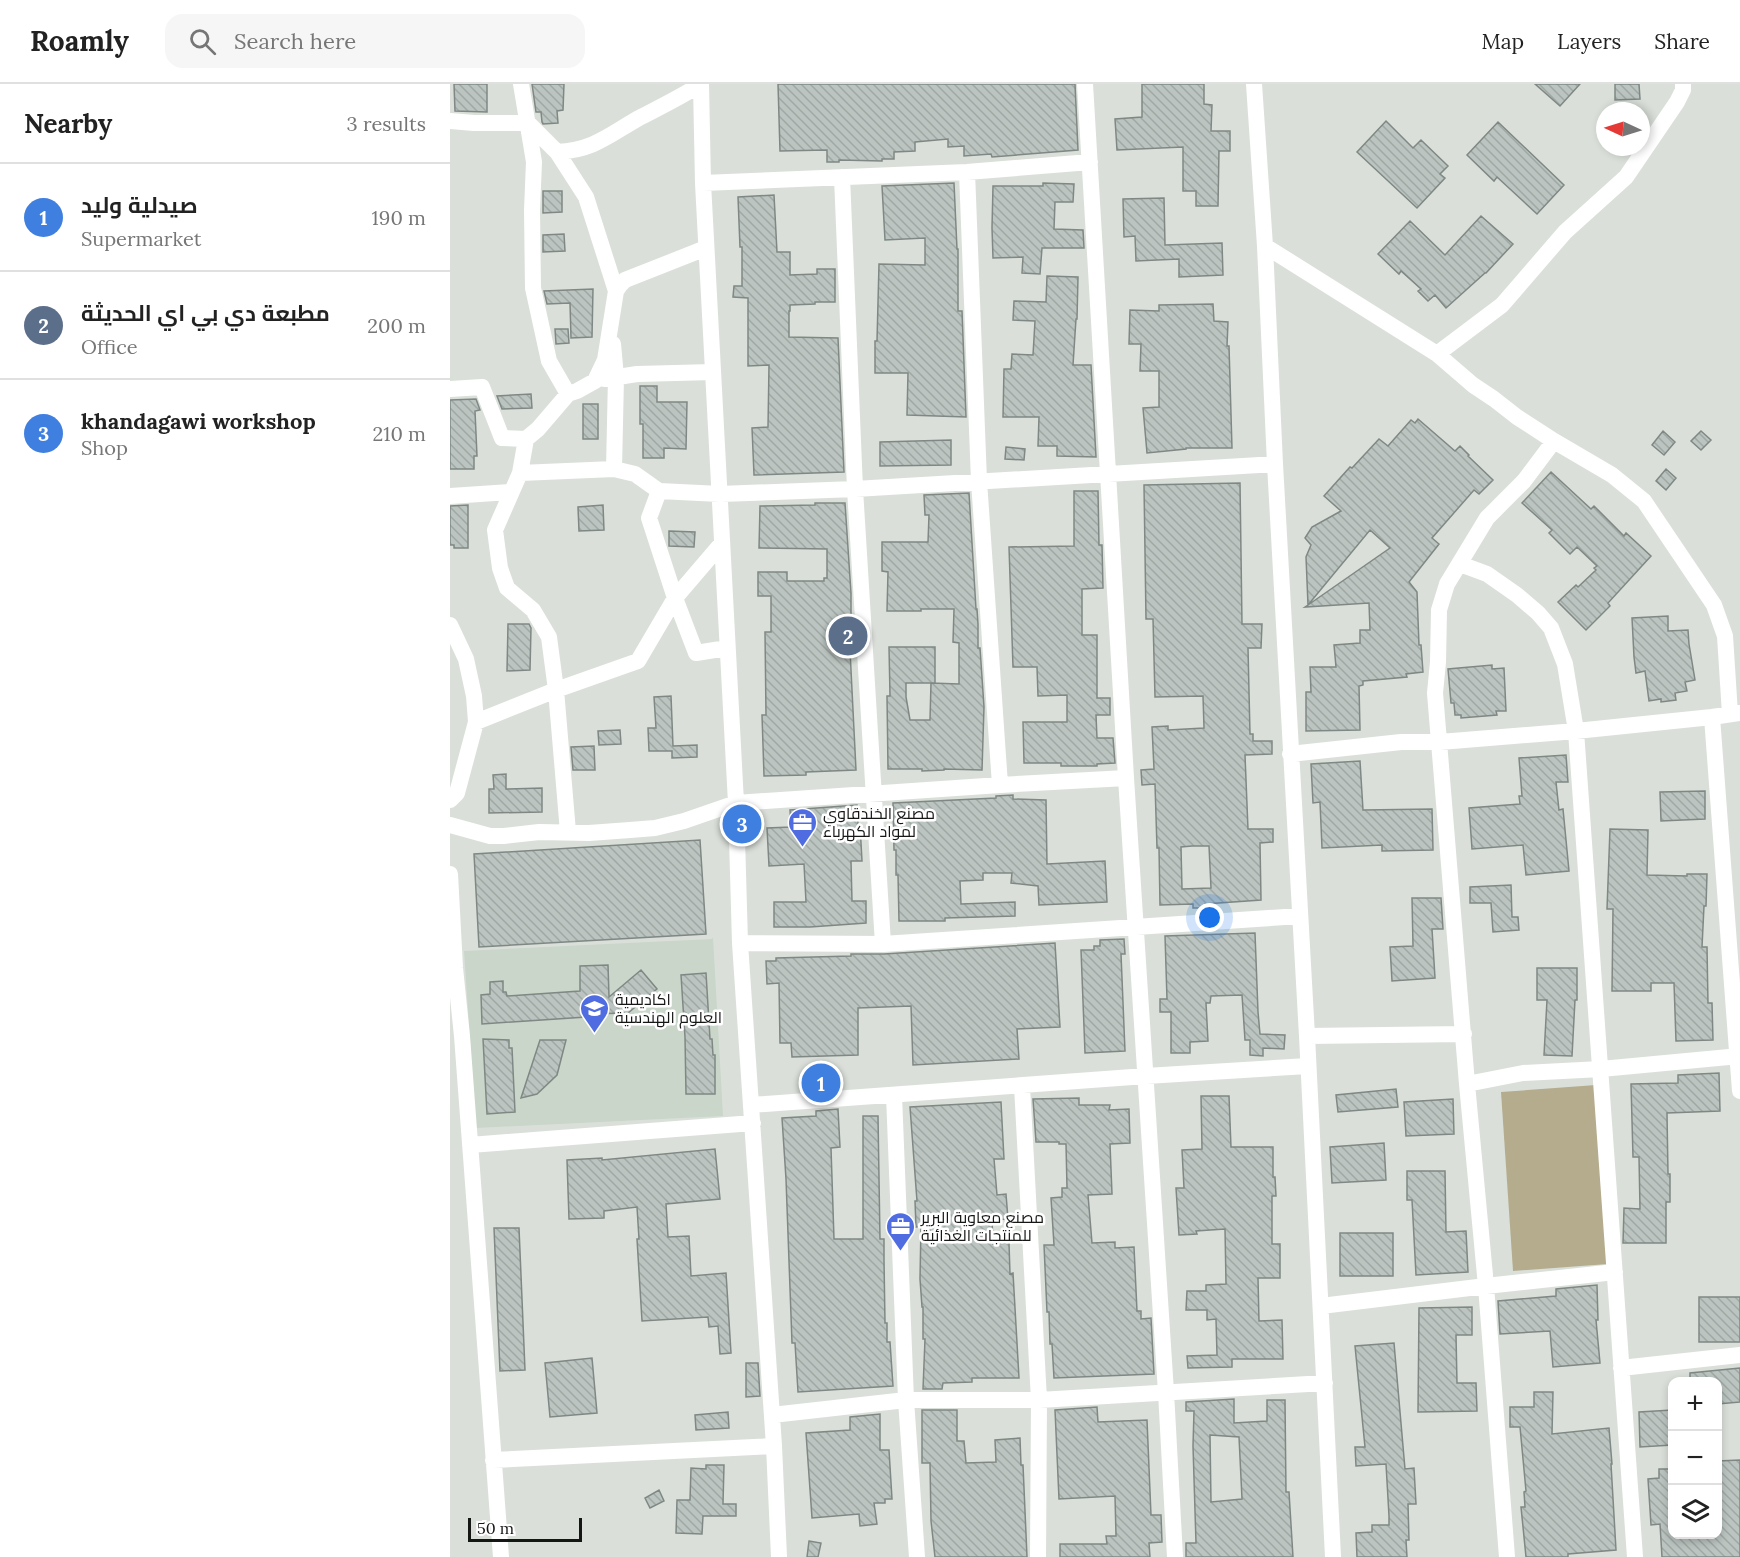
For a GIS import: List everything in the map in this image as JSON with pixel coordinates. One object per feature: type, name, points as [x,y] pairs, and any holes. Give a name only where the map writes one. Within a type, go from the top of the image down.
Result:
[{"type":"street","points":[[521,84],[534,162],[533,288],[549,361],[568,394]]},
{"type":"street","points":[[557,152],[575,151],[602,141],[701,84]]},
{"type":"street","points":[[701,84],[703,183],[736,803],[740,943],[774,1446],[779,1557]]},
{"type":"street","points":[[1085,84],[1175,1557]]},
{"type":"street","points":[[1254,84],[1265,246],[1333,1557]]},
{"type":"street","points":[[1437,354],[1502,305],[1565,232],[1626,177],[1677,102],[1683,90],[1683,84]]},
{"type":"street","points":[[450,121],[528,123],[557,152],[586,197],[616,291],[605,360],[595,381]]},
{"type":"street","points":[[703,183],[967,172],[1090,162]]},
{"type":"street","points":[[967,172],[979,481],[1000,784]]},
{"type":"street","points":[[842,177],[855,489],[883,944]]},
{"type":"street","points":[[1265,246],[1437,354],[1473,385],[1517,417],[1612,475],[1644,501],[1714,605],[1725,636],[1735,713],[1576,731],[1440,742],[1401,742],[1290,754]]},
{"type":"street","points":[[616,291],[625,280],[706,248]]},
{"type":"street","points":[[611,328],[616,377],[614,469]]},
{"type":"street","points":[[568,832],[556,690],[549,637],[533,610],[507,588],[500,568],[495,530],[520,473],[526,439],[538,429],[568,394],[595,381],[616,377],[636,374],[713,372]]},
{"type":"street","points":[[450,389],[482,387],[502,438],[526,439]]},
{"type":"street","points":[[1507,1557],[1435,693],[1439,610],[1446,584],[1487,518],[1524,480],[1554,441]]},
{"type":"street","points":[[520,473],[614,469],[635,474],[659,491],[720,494],[855,489],[1275,464]]},
{"type":"street","points":[[659,491],[649,518],[675,598],[696,652],[727,648]]},
{"type":"street","points":[[450,496],[511,492]]},
{"type":"street","points":[[476,722],[638,661],[675,598],[722,543]]},
{"type":"street","points":[[1460,564],[1486,574],[1517,595],[1538,613],[1551,628],[1565,664],[1576,731],[1635,1557]]},
{"type":"street","points":[[450,624],[466,659],[474,696],[476,722],[457,793],[450,800]]},
{"type":"street","points":[[1712,717],[1740,1090]]},
{"type":"street","points":[[450,825],[490,836],[539,832],[618,831],[655,828],[684,821],[736,803],[1000,784],[1126,778]]},
{"type":"street","points":[[450,874],[453,968],[470,1145],[501,1557]]},
{"type":"street","points":[[740,943],[883,944],[1300,916]]},
{"type":"street","points":[[1307,1036],[1464,1035]]},
{"type":"street","points":[[1467,1084],[1523,1073],[1601,1069],[1739,1056]]},
{"type":"street","points":[[751,1105],[1308,1066]]},
{"type":"street","points":[[1022,1086],[1039,1400],[1038,1557]]},
{"type":"street","points":[[894,1095],[906,1400],[917,1557]]},
{"type":"street","points":[[470,1145],[753,1123]]},
{"type":"street","points":[[1321,1306],[1615,1272]]},
{"type":"street","points":[[1621,1368],[1740,1355]]},
{"type":"street","points":[[772,1415],[906,1400],[1039,1400],[1325,1383]]},
{"type":"street","points":[[493,1460],[774,1446]]},
{"type":"shaded area","name":"اكاديمية العلوم الهندسية","points":[[713,937],[723,1116],[476,1128],[464,951],[712,939]]},
{"type":"shaded area","points":[[1596,1085],[1608,1264],[1513,1271],[1501,1092]]},
{"type":"building","points":[[454,84],[487,84],[487,112],[455,111]]},
{"type":"building","points":[[532,84],[564,84],[563,110],[557,111],[558,123],[543,124],[541,112],[536,112]]},
{"type":"building","points":[[778,84],[1075,84],[1078,150],[992,157],[991,154],[964,156],[964,146],[948,147],[948,139],[915,142],[915,151],[894,152],[894,159],[827,162],[827,150],[780,151]]},
{"type":"building","points":[[1142,84],[1204,84],[1204,104],[1212,105],[1211,131],[1230,131],[1230,151],[1219,151],[1218,206],[1196,206],[1196,191],[1183,191],[1183,147],[1117,150],[1115,119],[1142,117]]},
{"type":"building","points":[[1535,84],[1580,84],[1560,106]]},
{"type":"building","points":[[1615,84],[1639,84],[1640,99],[1615,100]]},
{"type":"building","points":[[1386,121],[1413,148],[1421,140],[1448,166],[1440,174],[1445,178],[1417,208],[1357,152]]},
{"type":"building","points":[[1498,122],[1564,185],[1537,214],[1497,177],[1494,181],[1467,155]]},
{"type":"building","points":[[954,183],[958,249],[958,311],[962,311],[966,417],[907,415],[908,373],[875,373],[879,264],[925,265],[925,238],[885,240],[882,186]]},
{"type":"building","points":[[1043,183],[1074,184],[1073,202],[1055,202],[1054,229],[1083,230],[1084,248],[1042,248],[1040,274],[1022,273],[1023,257],[993,258],[993,186],[1043,186]]},
{"type":"building","points":[[543,191],[562,191],[562,212],[543,213]]},
{"type":"building","points":[[774,195],[777,252],[790,252],[790,275],[817,274],[817,269],[835,269],[835,302],[790,305],[789,337],[838,338],[844,472],[754,475],[752,428],[768,427],[769,365],[748,366],[748,298],[733,297],[734,286],[742,286],[738,197]]},
{"type":"building","points":[[1164,198],[1165,245],[1222,243],[1223,275],[1179,277],[1179,259],[1136,261],[1135,236],[1124,237],[1123,199]]},
{"type":"building","points":[[1481,216],[1513,244],[1486,273],[1446,308],[1435,295],[1428,301],[1418,291],[1421,289],[1401,271],[1399,274],[1378,254],[1410,221],[1445,255]]},
{"type":"building","points":[[564,234],[565,251],[543,252],[543,235]]},
{"type":"building","points":[[1047,276],[1078,277],[1073,365],[1091,365],[1096,457],[1057,456],[1057,446],[1038,446],[1039,417],[1003,417],[1004,369],[1011,369],[1012,354],[1033,355],[1035,321],[1013,320],[1014,301],[1046,302]]},
{"type":"building","points":[[593,289],[592,337],[571,338],[570,303],[547,304],[544,291]]},
{"type":"building","points":[[1213,304],[1214,321],[1228,322],[1232,448],[1186,448],[1147,453],[1143,408],[1159,407],[1159,371],[1140,371],[1141,344],[1129,344],[1130,310],[1159,311],[1159,305]]},
{"type":"building","points":[[555,329],[568,329],[569,343],[556,344]]},
{"type":"building","points":[[640,386],[657,386],[657,402],[687,402],[686,449],[664,448],[664,458],[643,458]]},
{"type":"building","points":[[531,394],[532,408],[502,409],[497,396]]},
{"type":"building","points":[[476,399],[480,410],[475,411],[477,456],[474,456],[474,469],[450,469],[450,400]]},
{"type":"building","points":[[583,404],[598,404],[598,439],[583,439]]},
{"type":"building","points":[[1418,419],[1455,451],[1460,446],[1493,480],[1479,494],[1474,490],[1432,538],[1439,544],[1409,582],[1417,592],[1419,645],[1421,645],[1423,672],[1406,674],[1407,677],[1363,681],[1363,685],[1359,686],[1360,730],[1306,731],[1306,692],[1311,692],[1310,667],[1336,667],[1334,645],[1360,643],[1360,630],[1370,630],[1369,603],[1305,607],[1308,605],[1306,557],[1311,545],[1305,538],[1312,527],[1341,511],[1324,496],[1350,467],[1352,468],[1379,439],[1388,446],[1411,420],[1415,423]],"holes":[[[1370,530],[1390,548],[1308,605]]]},
{"type":"building","points":[[1663,431],[1675,442],[1664,455],[1652,445]]},
{"type":"building","points":[[1701,431],[1711,440],[1701,450],[1691,441]]},
{"type":"building","points":[[951,440],[951,465],[880,466],[880,442]]},
{"type":"building","points":[[1006,447],[1025,449],[1024,460],[1005,459]]},
{"type":"building","points":[[1666,469],[1676,478],[1666,490],[1656,481]]},
{"type":"building","points":[[1551,472],[1591,509],[1594,506],[1624,536],[1626,533],[1651,556],[1608,603],[1610,606],[1586,630],[1558,602],[1576,585],[1578,587],[1596,570],[1594,568],[1597,566],[1577,547],[1570,554],[1549,533],[1552,530],[1522,503]]},
{"type":"building","points":[[1240,483],[1242,624],[1262,624],[1261,648],[1248,648],[1250,734],[1253,734],[1253,741],[1272,741],[1272,754],[1245,755],[1248,829],[1273,829],[1273,842],[1260,843],[1261,900],[1205,904],[1206,908],[1193,908],[1193,904],[1160,905],[1155,784],[1142,785],[1141,770],[1154,769],[1152,727],[1168,726],[1168,730],[1204,728],[1203,696],[1155,697],[1153,619],[1146,619],[1144,485]],"holes":[[[1209,846],[1211,888],[1182,889],[1181,847]]]},
{"type":"building","points":[[1074,491],[1098,491],[1103,588],[1082,589],[1082,635],[1097,635],[1097,698],[1110,698],[1110,715],[1096,715],[1097,738],[1113,738],[1115,763],[1097,764],[1097,766],[1061,766],[1061,763],[1024,763],[1023,722],[1067,722],[1067,695],[1038,696],[1037,667],[1013,667],[1009,547],[1074,546]]},
{"type":"building","points":[[969,493],[978,648],[980,648],[984,707],[982,770],[888,769],[889,647],[935,647],[935,683],[931,683],[959,684],[959,643],[953,642],[954,609],[887,611],[888,572],[882,571],[882,542],[928,542],[929,515],[925,515],[924,495]],"holes":[[[906,683],[931,683],[930,720],[910,720]]]},
{"type":"building","points":[[815,503],[845,503],[851,629],[853,629],[854,638],[854,650],[850,650],[856,770],[764,776],[762,715],[766,715],[765,632],[771,632],[771,596],[758,596],[758,572],[787,572],[787,581],[824,581],[824,578],[827,578],[827,549],[759,548],[760,506],[815,505]]},
{"type":"building","points":[[468,505],[468,548],[454,548],[454,545],[450,545],[450,506]]},
{"type":"building","points":[[603,505],[604,530],[579,531],[578,507]]},
{"type":"building","points":[[669,531],[695,532],[694,547],[669,546]]},
{"type":"building","points":[[1668,616],[1668,631],[1688,630],[1695,680],[1685,682],[1687,691],[1675,693],[1676,700],[1649,701],[1645,671],[1636,673],[1632,618]]},
{"type":"building","points":[[508,624],[529,624],[531,628],[530,670],[507,671]]},
{"type":"building","points":[[1492,665],[1492,669],[1504,668],[1506,711],[1496,711],[1497,715],[1461,718],[1461,715],[1455,715],[1454,703],[1451,703],[1448,669]]},
{"type":"building","points":[[671,696],[673,746],[697,745],[697,757],[672,758],[672,751],[649,751],[648,728],[656,728],[654,697]]},
{"type":"building","points":[[620,730],[621,744],[599,745],[598,731]]},
{"type":"building","points":[[594,746],[595,770],[573,770],[571,747]]},
{"type":"building","points":[[1566,755],[1568,782],[1556,782],[1559,810],[1563,809],[1569,871],[1526,875],[1523,845],[1472,849],[1469,808],[1520,804],[1519,796],[1522,796],[1519,758]]},
{"type":"building","points":[[1360,761],[1363,810],[1432,809],[1433,850],[1382,851],[1382,845],[1322,848],[1320,802],[1313,803],[1311,764]]},
{"type":"building","points":[[506,774],[506,789],[542,788],[542,812],[489,813],[489,789],[494,789],[493,775]]},
{"type":"building","points":[[1705,791],[1705,819],[1661,821],[1660,792]]},
{"type":"building","points":[[1013,795],[1013,799],[1046,800],[1047,864],[1105,861],[1107,902],[1039,905],[1038,886],[1011,883],[1012,873],[983,873],[983,880],[960,881],[961,904],[1015,902],[1015,916],[945,918],[945,921],[899,921],[893,803],[996,798],[996,796]]},
{"type":"building","points":[[857,805],[862,861],[851,861],[852,901],[866,901],[866,923],[774,927],[774,902],[806,902],[804,864],[769,866],[767,828],[791,827],[790,810]]},
{"type":"building","points":[[1610,829],[1648,830],[1647,875],[1707,874],[1702,947],[1707,947],[1708,1003],[1712,1003],[1713,1040],[1676,1041],[1674,983],[1651,983],[1651,991],[1612,991],[1613,909],[1607,909]]},
{"type":"building","points":[[700,840],[706,934],[479,947],[474,854]]},
{"type":"building","points":[[1511,885],[1512,917],[1518,917],[1519,930],[1493,932],[1491,903],[1470,903],[1470,887]]},
{"type":"building","points":[[1412,898],[1441,898],[1443,929],[1432,929],[1435,978],[1392,981],[1390,947],[1413,946]]},
{"type":"building","points":[[1255,933],[1260,1034],[1285,1035],[1284,1049],[1263,1048],[1263,1056],[1250,1055],[1250,1040],[1245,1040],[1242,995],[1211,996],[1210,1003],[1206,1003],[1208,1041],[1190,1042],[1190,1053],[1171,1053],[1171,1012],[1160,1012],[1160,999],[1167,999],[1165,936]]},
{"type":"building","points":[[1124,939],[1125,954],[1121,954],[1125,1051],[1085,1053],[1081,950],[1094,950],[1094,946],[1100,946],[1100,940]]},
{"type":"building","points":[[1055,943],[1060,1027],[1017,1029],[1019,1059],[913,1065],[911,1006],[858,1008],[858,1055],[792,1057],[791,1043],[780,1043],[779,983],[767,984],[766,961],[776,961],[776,958],[851,956],[851,954]]},
{"type":"building","points":[[608,965],[609,997],[641,970],[657,989],[628,1013],[586,1014],[586,1017],[482,1024],[481,995],[490,994],[490,982],[503,981],[503,992],[506,992],[507,996],[580,991],[580,966]]},
{"type":"building","points":[[1537,968],[1577,968],[1577,1000],[1575,1000],[1572,1056],[1544,1055],[1547,1000],[1537,1000]]},
{"type":"building","points":[[706,973],[710,1039],[712,1039],[713,1055],[715,1055],[715,1094],[686,1094],[681,975]]},
{"type":"building","points":[[483,1039],[509,1040],[509,1048],[512,1048],[515,1112],[487,1114]]},
{"type":"building","points":[[540,1040],[566,1040],[557,1075],[537,1094],[521,1098]]},
{"type":"building","points":[[1719,1073],[1720,1111],[1667,1113],[1670,1202],[1666,1202],[1666,1243],[1623,1243],[1624,1208],[1640,1209],[1639,1157],[1633,1157],[1631,1084],[1678,1083],[1678,1075]]},
{"type":"building","points":[[1396,1089],[1398,1107],[1338,1112],[1336,1095]]},
{"type":"building","points":[[1201,1096],[1229,1096],[1231,1147],[1273,1147],[1273,1177],[1275,1177],[1276,1196],[1272,1196],[1272,1244],[1280,1244],[1280,1278],[1258,1278],[1259,1321],[1282,1320],[1283,1359],[1232,1359],[1232,1367],[1188,1368],[1187,1356],[1217,1355],[1216,1319],[1207,1320],[1207,1310],[1186,1310],[1187,1291],[1206,1291],[1206,1285],[1226,1284],[1225,1229],[1179,1235],[1176,1188],[1184,1188],[1182,1150],[1202,1149]]},
{"type":"building","points":[[1079,1098],[1079,1105],[1110,1105],[1109,1110],[1129,1109],[1130,1143],[1110,1144],[1112,1194],[1088,1195],[1092,1243],[1115,1242],[1115,1248],[1134,1247],[1137,1311],[1141,1311],[1141,1319],[1151,1318],[1154,1374],[1054,1378],[1049,1312],[1047,1312],[1044,1245],[1054,1245],[1051,1198],[1062,1197],[1062,1188],[1067,1188],[1066,1144],[1036,1142],[1033,1099]]},
{"type":"building","points":[[1453,1099],[1454,1134],[1406,1136],[1404,1102]]},
{"type":"building","points":[[1001,1102],[1004,1159],[994,1159],[997,1195],[1006,1194],[1008,1219],[992,1220],[993,1244],[1009,1243],[1019,1378],[972,1378],[972,1382],[943,1383],[942,1389],[923,1389],[925,1339],[923,1339],[920,1279],[921,1226],[916,1227],[915,1201],[917,1201],[910,1107]]},
{"type":"building","points":[[838,1109],[840,1147],[831,1148],[834,1239],[863,1239],[863,1116],[878,1116],[880,1239],[884,1239],[885,1323],[887,1323],[887,1342],[890,1342],[893,1386],[798,1392],[795,1343],[792,1343],[782,1118],[816,1116],[816,1111]]},
{"type":"building","points":[[1384,1143],[1386,1180],[1332,1183],[1330,1147]]},
{"type":"building","points":[[715,1149],[720,1199],[666,1204],[668,1237],[689,1236],[691,1276],[726,1273],[731,1353],[720,1354],[718,1326],[709,1327],[708,1317],[642,1321],[637,1207],[604,1211],[604,1218],[569,1219],[567,1160],[602,1158],[602,1160]]},
{"type":"building","points":[[1407,1171],[1445,1171],[1446,1232],[1466,1231],[1468,1272],[1416,1275],[1412,1200],[1407,1200]]},
{"type":"building","points":[[494,1228],[519,1228],[525,1370],[500,1371]]},
{"type":"building","points":[[1340,1233],[1393,1233],[1393,1276],[1340,1276]]},
{"type":"building","points":[[1597,1285],[1598,1320],[1596,1320],[1600,1363],[1553,1367],[1550,1331],[1500,1334],[1498,1301],[1556,1296],[1556,1289]]},
{"type":"building","points":[[1699,1297],[1740,1297],[1740,1342],[1699,1342]]},
{"type":"building","points":[[1472,1307],[1472,1335],[1456,1335],[1457,1383],[1476,1383],[1477,1411],[1418,1412],[1419,1308]]},
{"type":"building","points":[[1394,1343],[1405,1469],[1414,1468],[1416,1504],[1408,1504],[1407,1557],[1357,1557],[1356,1533],[1372,1532],[1372,1525],[1389,1525],[1389,1516],[1386,1464],[1356,1466],[1355,1447],[1365,1447],[1355,1346]]},
{"type":"building","points":[[592,1358],[597,1413],[550,1417],[545,1363]]},
{"type":"building","points":[[746,1363],[758,1363],[760,1396],[746,1397]]},
{"type":"building","points":[[1740,1368],[1740,1402],[1722,1404],[1722,1377],[1690,1377],[1690,1373]]},
{"type":"building","points":[[1534,1392],[1553,1392],[1552,1434],[1609,1428],[1616,1550],[1568,1554],[1568,1557],[1526,1557],[1521,1507],[1525,1507],[1524,1492],[1526,1491],[1520,1427],[1510,1427],[1510,1407],[1534,1407]]},
{"type":"building","points":[[1234,1399],[1234,1423],[1267,1421],[1267,1400],[1285,1400],[1286,1492],[1289,1492],[1293,1557],[1186,1557],[1186,1543],[1196,1543],[1194,1411],[1186,1411],[1186,1402]],"holes":[[[1210,1435],[1239,1437],[1242,1499],[1211,1502]]]},
{"type":"building","points":[[1097,1407],[1098,1422],[1147,1420],[1151,1515],[1161,1515],[1162,1542],[1149,1543],[1150,1557],[1060,1557],[1060,1544],[1107,1544],[1106,1536],[1116,1536],[1115,1496],[1059,1499],[1055,1410]]},
{"type":"building","points":[[922,1410],[957,1410],[957,1441],[964,1441],[966,1463],[996,1462],[995,1440],[1020,1438],[1027,1557],[935,1557],[931,1521],[930,1463],[922,1463]]},
{"type":"building","points":[[1668,1410],[1668,1445],[1640,1447],[1639,1412]]},
{"type":"building","points":[[728,1412],[729,1428],[696,1430],[695,1415]]},
{"type":"building","points":[[880,1414],[880,1450],[889,1450],[892,1499],[885,1499],[885,1503],[874,1503],[877,1524],[860,1526],[859,1514],[812,1518],[806,1433],[850,1430],[850,1417]]},
{"type":"building","points":[[1740,1460],[1740,1557],[1662,1557],[1660,1524],[1651,1525],[1648,1479],[1659,1478],[1659,1469],[1668,1469],[1668,1539],[1722,1539],[1722,1461]]},
{"type":"building","points":[[706,1465],[724,1465],[723,1504],[736,1504],[736,1516],[703,1516],[702,1534],[676,1533],[677,1500],[690,1500],[691,1468],[706,1469]]},
{"type":"building","points":[[659,1490],[664,1501],[650,1508],[645,1498]]},
{"type":"building","points":[[809,1541],[821,1543],[818,1557],[807,1557]]},
{"type":"place","name":"مطبعة دي بي اي الحديثة","points":[[848,636]]},
{"type":"place","name":"khandagawi workshop","points":[[742,824]]},
{"type":"place","name":"مصنع الخندقاوي لمواد الكهرباء","points":[[802,848]]},
{"type":"place","name":"اكاديمية العلوم الهندسية","points":[[594,1034]]},
{"type":"place","name":"صيدلية وليد","points":[[821,1083]]},
{"type":"place","name":"مصنع معاوية البرير للمنتجات الغذائية","points":[[900,1252]]}]
